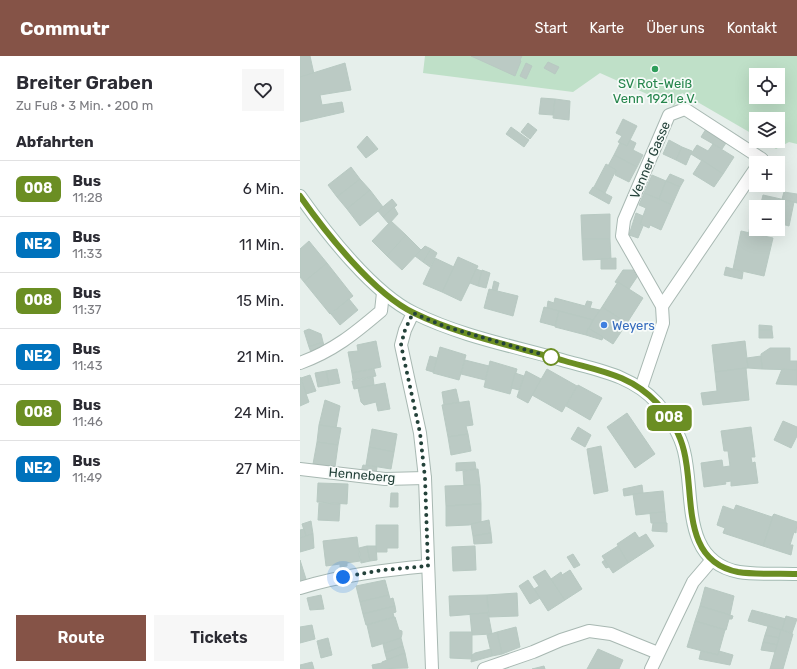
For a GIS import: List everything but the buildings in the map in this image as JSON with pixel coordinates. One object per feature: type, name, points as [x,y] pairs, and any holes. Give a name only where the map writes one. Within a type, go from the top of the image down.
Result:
[{"type":"street","name":"Venner Gasse","points":[[641,388],[663,323],[662,306],[622,236],[624,220],[669,115],[686,109],[757,156]]},
{"type":"street","points":[[662,306],[749,178]]},
{"type":"street","points":[[300,196],[312,214],[367,277],[383,293],[413,313],[446,327],[612,373],[641,388],[668,417],[684,449],[689,480],[693,525],[698,541],[711,561],[738,572],[797,574]]},
{"type":"street","points":[[300,363],[322,355],[351,337],[381,311],[383,293]]},
{"type":"street","points":[[413,313],[405,330],[401,345],[420,433],[425,478],[432,669]]},
{"type":"street","name":"Henneberg","points":[[300,469],[385,479],[425,478]]},
{"type":"street","points":[[651,669],[693,582],[711,561]]},
{"type":"street","points":[[300,588],[330,579],[368,572],[428,566]]},
{"type":"street","points":[[484,669],[589,631],[612,634],[658,653]]},
{"type":"green space","points":[[425,56],[797,56],[797,144],[789,142],[785,144],[785,112],[749,112],[749,132],[682,93],[674,106],[600,73],[573,92],[423,73]]},
{"type":"bus line","name":"008","points":[[300,196],[312,214],[367,277],[383,293],[413,313],[446,327],[575,364],[612,373],[641,388],[656,402],[668,417],[684,449],[689,480],[693,525],[698,541],[711,561],[738,572],[797,574]]},
{"type":"place","name":"SV Rot-Weiß Venn 1921 e.V.","points":[[655,69]]},
{"type":"place","name":"Weyers","points":[[604,325]]},
{"type":"route","points":[[343,577],[383,570],[428,566],[425,478],[420,433],[401,345],[405,330],[413,313],[446,327],[551,357]]}]
